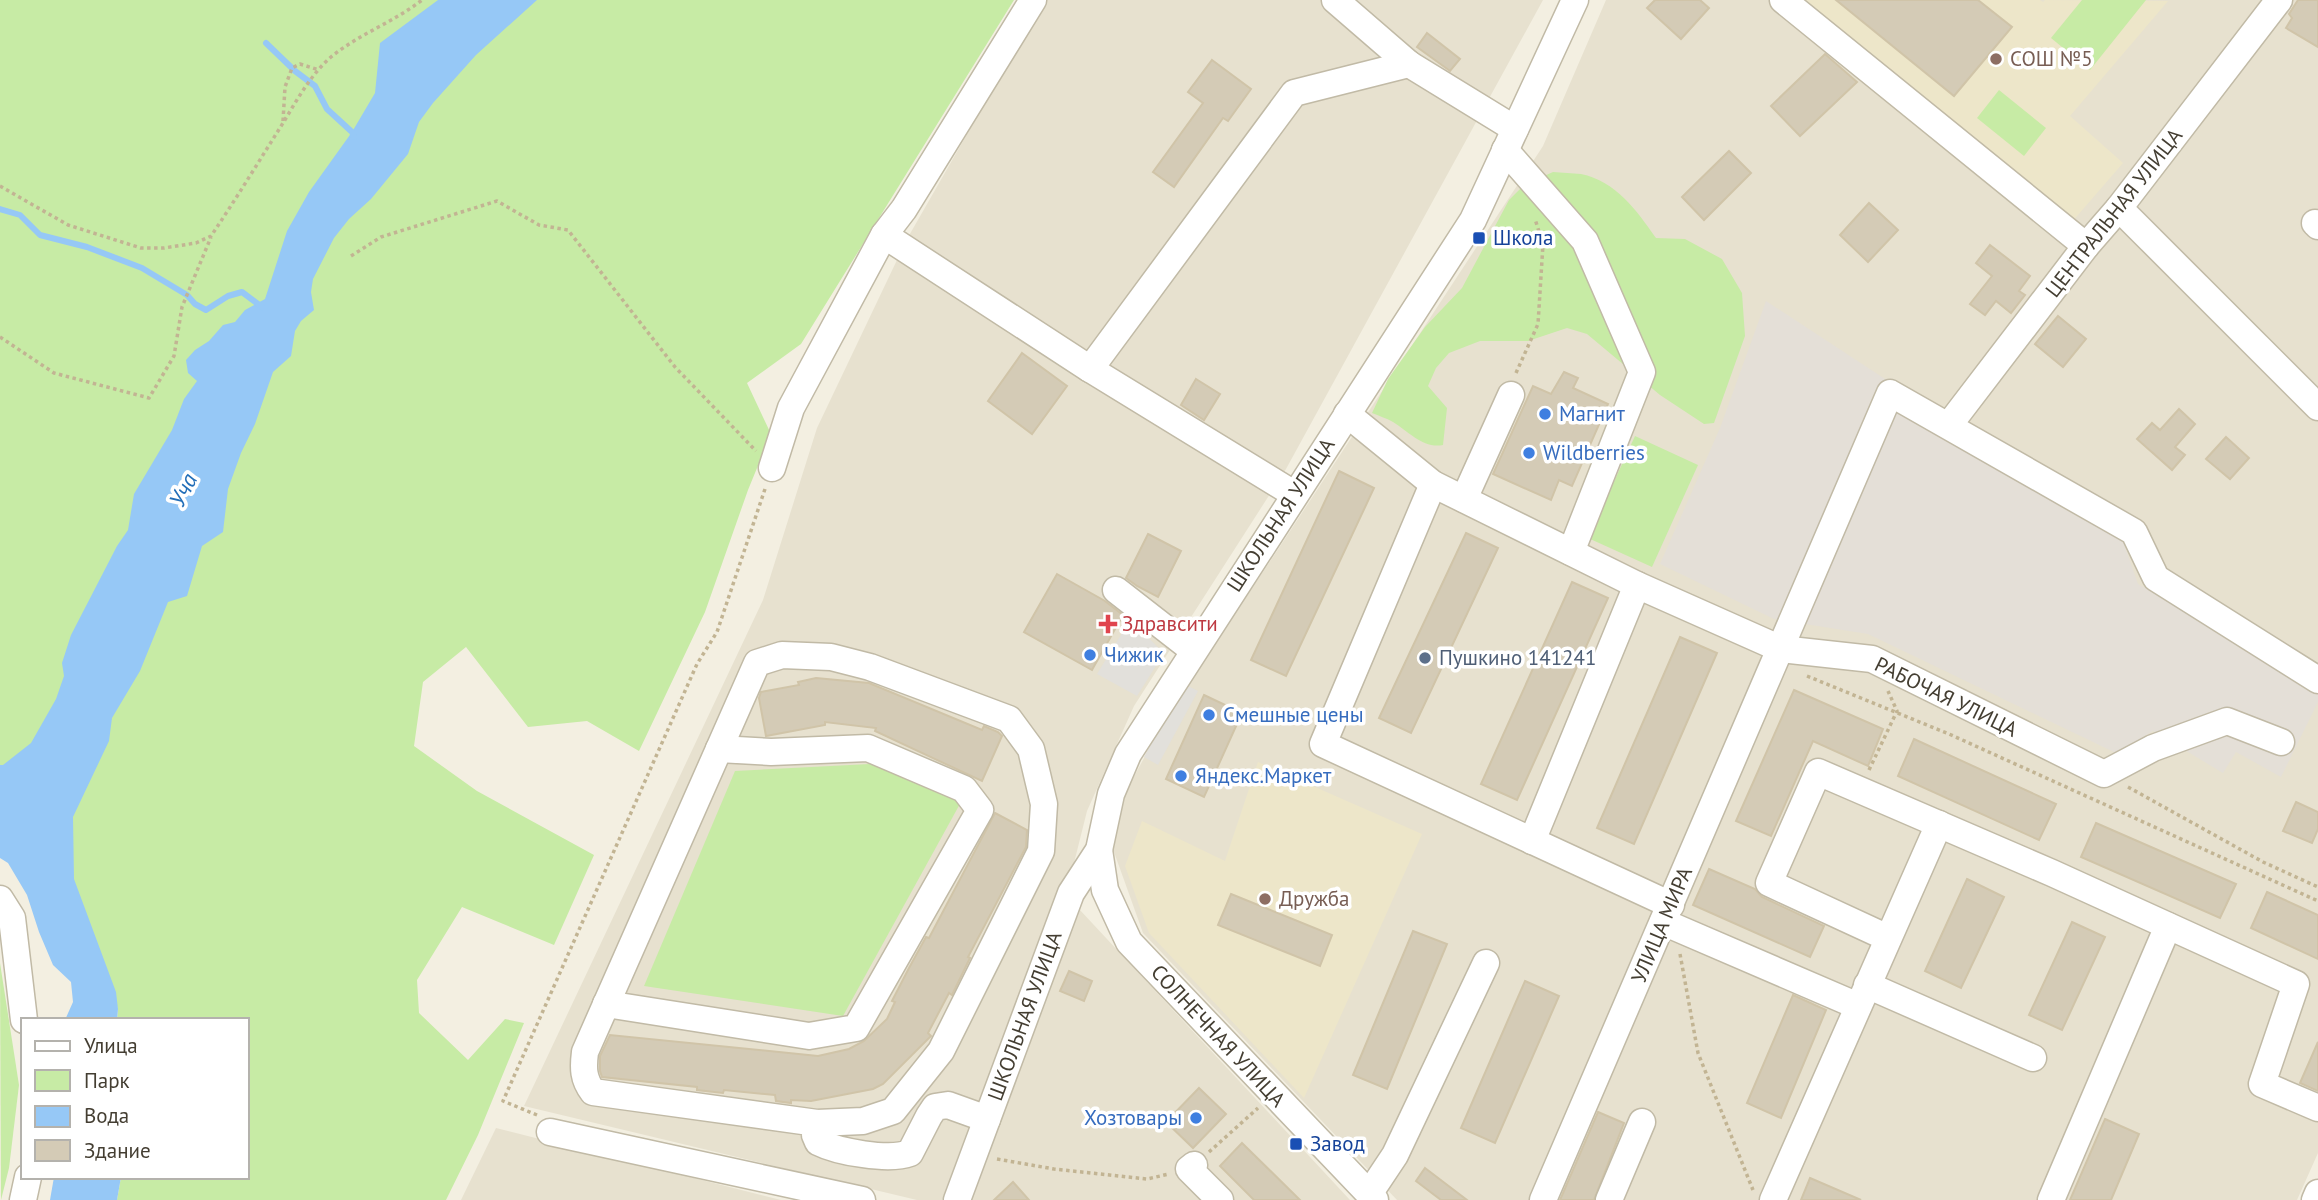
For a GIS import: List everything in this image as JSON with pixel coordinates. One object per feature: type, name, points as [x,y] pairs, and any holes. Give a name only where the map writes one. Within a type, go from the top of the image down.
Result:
[{"type":"street","points":[[772,468],[791,408],[884,235],[904,209],[1033,0]]},
{"type":"street","points":[[1335,0],[1409,64],[1510,140],[1585,241],[1642,372],[1571,552]]},
{"type":"street","name":"ШКОЛЬНАЯ УЛИЦА","points":[[957,1200],[1071,893],[1099,850],[1111,794],[1128,754],[1473,220],[1575,0]]},
{"type":"street","points":[[1783,0],[2086,246]]},
{"type":"street","name":"ЦЕНТРАЛЬНАЯ УЛИЦА","points":[[1948,425],[2279,0]]},
{"type":"street","points":[[1090,369],[1294,93],[1409,64]]},
{"type":"street","points":[[2119,208],[2318,407]]},
{"type":"street","points":[[884,235],[1090,369],[1294,494]]},
{"type":"street","name":"УЛИЦА МИРА","points":[[1543,1200],[1670,918],[1891,393],[1948,425]]},
{"type":"street","points":[[1464,499],[1511,394]]},
{"type":"street","name":"РАБОЧАЯ УЛИЦА","points":[[1347,414],[1433,484],[1637,585],[1781,649],[1872,659],[2105,774]]},
{"type":"street","points":[[1948,425],[2134,532],[2156,578],[2318,680]]},
{"type":"street","points":[[1433,484],[1323,744],[1532,841],[1670,918],[1863,995],[2033,1058]]},
{"type":"street","points":[[1532,841],[1637,585]]},
{"type":"street","points":[[1116,590],[1194,650]]},
{"type":"street","points":[[782,655],[831,657],[883,672],[1009,719],[1031,748],[1044,804],[1041,851],[941,1052],[893,1111],[863,1121],[817,1123],[593,1092],[586,1083],[583,1068],[585,1052],[606,1004],[757,663],[782,655]]},
{"type":"street","points":[[2105,774],[2153,748],[2227,721],[2281,742]]},
{"type":"street","points":[[606,1004],[810,1036],[856,1028],[980,810],[964,789],[868,748],[771,752],[719,750]]},
{"type":"street","points":[[1888,937],[1769,883],[1818,772],[2297,984],[2262,1084],[2318,1108]]},
{"type":"street","points":[[1773,1200],[1939,824]]},
{"type":"street","name":"СОЛНЕЧНАЯ УЛИЦА","points":[[1099,850],[1105,890],[1129,942],[1372,1197]]},
{"type":"street","points":[[0,898],[12,918],[24,1018]]},
{"type":"street","points":[[2051,1200],[2168,926]]},
{"type":"street","points":[[1372,1197],[1395,1155],[1486,963]]},
{"type":"street","points":[[817,1123],[817,1142],[826,1146],[901,1157],[910,1153],[935,1107],[948,1105],[987,1119]]},
{"type":"street","points":[[1609,1200],[1642,1122]]},
{"type":"street","points":[[550,1132],[862,1200]]},
{"type":"street","points":[[1192,1167],[1220,1200]]},
{"type":"street","points":[[23,1200],[28,1179]]},
{"type":"street","points":[[2315,1200],[2318,1193]]},
{"type":"path","points":[[0,337],[54,373],[149,398],[174,356],[181,307],[211,236],[300,93],[340,51],[422,0]]},
{"type":"path","points":[[283,123],[285,87],[292,68],[300,64],[320,70]]},
{"type":"path","points":[[0,186],[68,225],[141,248],[196,243],[211,236]]},
{"type":"path","points":[[351,256],[381,237],[497,201],[539,226],[568,230],[675,367],[772,468],[717,632],[697,664],[503,1101],[548,1120],[550,1132]]},
{"type":"path","points":[[1511,394],[1518,368],[1538,324],[1543,244],[1534,214]]},
{"type":"path","points":[[1802,674],[1949,734],[2318,901]]},
{"type":"path","points":[[1860,790],[1897,711],[1887,690]]},
{"type":"path","points":[[2105,774],[2263,862],[2318,887]]},
{"type":"path","points":[[1670,918],[1698,1053],[1757,1200]]},
{"type":"path","points":[[974,1156],[1054,1169],[1147,1179],[1192,1167],[1274,1094]]},
{"type":"shaded area","points":[[1044,0],[1543,0],[1286,469],[1134,706],[1087,811],[1066,895],[1350,1200],[943,1200],[986,1081],[942,1200],[917,1200],[524,1106],[763,600],[817,428],[907,239]]},
{"type":"shaded area","points":[[1606,0],[2318,0],[2318,1153],[2297,1200],[1397,1200],[1143,933],[1109,838],[1123,797],[1184,684],[1275,554],[1543,146]]},
{"type":"shaded area","name":"СОШ №5","points":[[1802,0],[2168,1],[2070,116],[2123,163],[2071,223]]},
{"type":"shaded area","points":[[1766,301],[2120,533],[2138,584],[2318,689],[2318,702],[2281,777],[2236,752],[2223,773],[2153,731],[2116,753],[1868,634],[1774,619],[1660,564],[1720,428]]},
{"type":"shaded area","points":[[1130,620],[1164,653],[1137,696],[1097,674]]},
{"type":"shaded area","points":[[1184,684],[1198,691],[1158,765],[1144,757]]},
{"type":"shaded area","name":"Дружба","points":[[1258,762],[1422,834],[1304,1098],[1149,933],[1125,866],[1142,821],[1225,861]]},
{"type":"shaded area","points":[[496,1128],[781,1200],[461,1200]]},
{"type":"green space","points":[[0,0],[1014,0],[801,344],[747,383],[771,434],[705,612],[639,751],[587,721],[528,727],[466,647],[423,682],[414,746],[477,791],[594,855],[554,945],[462,907],[417,980],[419,1013],[468,1060],[505,1019],[524,1023],[478,1135],[446,1200],[117,1200],[121,1179],[248,1179],[248,1018],[117,1018],[118,1009],[73,879],[73,817],[0,765]]},
{"type":"green space","points":[[2082,0],[2146,0],[2090,70],[2051,38]]},
{"type":"green space","points":[[1999,90],[2046,128],[2024,156],[1977,118]]},
{"type":"green space","points":[[1553,172],[1581,174],[1605,183],[1624,198],[1656,238],[1685,239],[1722,259],[1742,293],[1745,336],[1714,423],[1704,424],[1660,395],[1587,334],[1567,328],[1528,341],[1480,341],[1449,353],[1436,368],[1428,386],[1447,408],[1443,445],[1423,442],[1393,422],[1372,413],[1388,379],[1425,327],[1462,288],[1509,200],[1524,185]]},
{"type":"green space","points":[[1635,436],[1698,465],[1652,567],[1588,538]]},
{"type":"green space","points":[[870,764],[961,802],[843,1016],[644,986],[735,771]]},
{"type":"green space","points":[[0,963],[19,1085],[9,1168],[1,1200]]},
{"type":"water","name":"Уча","points":[[438,0],[537,0],[476,55],[433,103],[419,122],[408,154],[334,238],[313,279],[311,292],[314,310],[301,321],[295,331],[291,356],[273,372],[228,489],[223,532],[202,546],[187,596],[168,602],[140,671],[112,718],[109,741],[73,817],[74,879],[116,992],[118,1009],[117,1018],[66,1018],[73,1002],[71,982],[53,965],[27,895],[8,863],[0,858],[0,765],[31,743],[56,699],[64,676],[62,663],[71,635],[128,530],[134,494],[172,430],[184,399],[197,381],[188,373],[186,360],[223,325],[235,322],[245,310],[265,299],[287,231],[309,192],[352,132],[375,93],[380,43]]},
{"type":"water","points":[[54,1179],[121,1179],[117,1200],[50,1200]]},
{"type":"building","points":[[1655,0],[1700,0],[1709,8],[1681,39],[1647,8]]},
{"type":"building","points":[[1836,0],[1978,0],[2012,27],[1954,96]]},
{"type":"building","points":[[2298,0],[2318,0],[2318,47],[2286,28],[2292,18],[2289,14]]},
{"type":"building","points":[[1427,33],[1460,59],[1450,71],[1417,47]]},
{"type":"building","points":[[1825,54],[1857,82],[1800,136],[1771,106]]},
{"type":"building","points":[[1212,60],[1251,89],[1228,121],[1223,118],[1174,187],[1153,172],[1203,103],[1188,92]]},
{"type":"building","points":[[1729,151],[1751,173],[1704,220],[1682,197]]},
{"type":"building","points":[[1869,203],[1898,230],[1868,262],[1840,235]]},
{"type":"building","points":[[1990,245],[2030,276],[2019,291],[2025,295],[2011,313],[1996,301],[1985,315],[1970,304],[1992,276],[1976,263]]},
{"type":"building","points":[[2058,316],[2086,339],[2063,367],[2035,344]]},
{"type":"building","points":[[1022,353],[1067,386],[1032,434],[988,401]]},
{"type":"building","points":[[1564,372],[1578,378],[1573,388],[1608,404],[1572,486],[1559,480],[1551,500],[1493,474],[1533,386],[1551,394]]},
{"type":"building","points":[[1196,379],[1220,394],[1204,420],[1181,405]]},
{"type":"building","points":[[2179,409],[2195,424],[2175,447],[2185,455],[2172,470],[2137,439],[2152,423],[2160,430]]},
{"type":"building","points":[[2226,437],[2249,458],[2230,479],[2206,459]]},
{"type":"building","points":[[1339,471],[1374,488],[1286,676],[1251,660]]},
{"type":"building","points":[[1466,533],[1498,548],[1411,733],[1379,718]]},
{"type":"building","points":[[1148,534],[1181,551],[1158,597],[1126,578]]},
{"type":"building","points":[[1057,574],[1105,601],[1123,615],[1092,670],[1024,632]]},
{"type":"building","points":[[1572,582],[1608,598],[1517,800],[1481,784]]},
{"type":"building","points":[[1680,637],[1717,653],[1634,844],[1597,828]]},
{"type":"building","points":[[816,678],[869,683],[982,730],[984,726],[998,732],[1002,736],[982,781],[875,731],[876,728],[825,722],[825,725],[766,736],[759,698],[761,692],[799,685],[798,682]]},
{"type":"building","points":[[1794,690],[1883,729],[1868,766],[1813,741],[1771,836],[1736,821]]},
{"type":"building","points":[[1204,695],[1242,713],[1204,797],[1166,779]]},
{"type":"building","points":[[1914,739],[2056,804],[2039,840],[1898,776]]},
{"type":"building","points":[[2296,802],[2318,812],[2318,829],[2312,843],[2283,831]]},
{"type":"building","points":[[995,813],[1027,830],[1026,847],[968,957],[970,958],[952,995],[949,993],[928,1033],[931,1036],[883,1084],[873,1089],[811,1101],[791,1100],[791,1103],[776,1101],[775,1095],[724,1090],[723,1093],[697,1090],[697,1087],[602,1077],[600,1056],[610,1035],[818,1056],[849,1049],[864,1041],[887,1019],[895,1002],[892,1001],[909,968],[926,937],[929,938]]},
{"type":"building","points":[[2096,823],[2236,884],[2220,918],[2081,857]]},
{"type":"building","points":[[1709,869],[1755,889],[1762,897],[1824,926],[1810,957],[1693,905]]},
{"type":"building","points":[[1967,879],[2004,897],[1961,988],[1925,971]]},
{"type":"building","points":[[2267,892],[2318,915],[2318,959],[2251,928]]},
{"type":"building","points":[[1231,894],[1332,935],[1320,966],[1218,925]]},
{"type":"building","points":[[2072,922],[2105,937],[2062,1030],[2029,1015]]},
{"type":"building","points":[[1413,931],[1447,944],[1387,1089],[1353,1075]]},
{"type":"building","points":[[1069,971],[1092,981],[1084,1001],[1060,991]]},
{"type":"building","points":[[1525,981],[1559,996],[1495,1143],[1461,1128]]},
{"type":"building","points":[[1793,995],[1826,1010],[1781,1118],[1747,1103]]},
{"type":"building","points":[[2318,1042],[2318,1091],[2300,1083]]},
{"type":"building","name":"Хозтовары","points":[[1199,1088],[1226,1114],[1193,1148],[1166,1122]]},
{"type":"building","points":[[1598,1112],[1624,1123],[1594,1200],[1560,1200]]},
{"type":"building","points":[[2105,1119],[2139,1134],[2111,1200],[2070,1200]]},
{"type":"building","points":[[1242,1143],[1300,1200],[1254,1200],[1220,1166]]},
{"type":"building","points":[[1425,1168],[1467,1200],[1441,1200],[1416,1181]]},
{"type":"building","points":[[1810,1178],[1861,1200],[1801,1200]]},
{"type":"building","points":[[1013,1182],[1029,1200],[994,1200]]},
{"type":"waterway","points":[[266,43],[315,86],[327,109],[354,137]]},
{"type":"waterway","points":[[0,209],[20,215],[40,235],[87,247],[142,268],[187,295],[195,304],[206,310],[228,296],[242,292],[262,307]]},
{"type":"place","name":"СОШ №5","points":[[1996,59]]},
{"type":"place","name":"Школа","points":[[1479,238]]},
{"type":"place","name":"Магнит","points":[[1545,414]]},
{"type":"place","name":"Wildberries","points":[[1529,453]]},
{"type":"place","name":"Здравсити","points":[[1108,624]]},
{"type":"place","name":"Чижик","points":[[1090,655]]},
{"type":"place","name":"Пушкино 141241","points":[[1425,658]]},
{"type":"place","name":"Смешные цены","points":[[1209,715]]},
{"type":"place","name":"Яндекс.Маркет","points":[[1181,776]]},
{"type":"place","name":"Дружба","points":[[1265,899]]},
{"type":"place","name":"Хозтовары","points":[[1196,1118]]},
{"type":"place","name":"Завод","points":[[1296,1144]]}]
